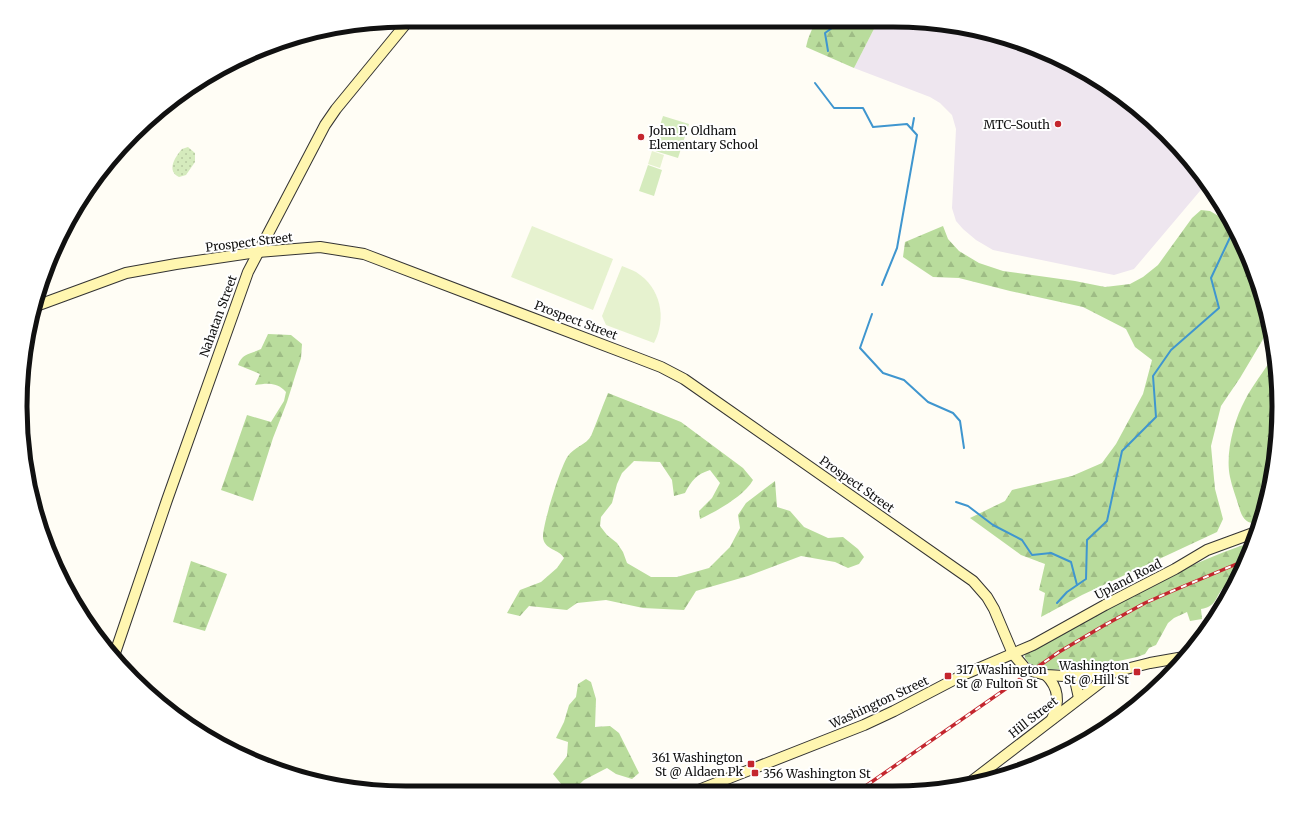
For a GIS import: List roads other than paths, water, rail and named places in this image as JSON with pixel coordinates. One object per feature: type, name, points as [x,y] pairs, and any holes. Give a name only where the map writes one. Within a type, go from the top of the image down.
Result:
[{"type":"street","name":"Nahatan Street","points":[[116,651],[220,347],[248,272],[306,159],[336,109],[402,27]]},
{"type":"street","name":"Prospect Street","points":[[41,304],[126,273],[176,264],[258,252],[320,247],[364,254],[474,294],[673,372],[973,581],[987,597],[994,609],[1013,654]]},
{"type":"street","name":"Upland Road","points":[[1013,654],[1175,569],[1207,550],[1250,534]]},
{"type":"street","points":[[1013,654],[1028,670],[1046,675],[1074,676],[1114,672],[1177,658]]},
{"type":"street","name":"Washington Street","points":[[709,786],[876,720],[963,675],[1013,654]]},
{"type":"street","name":"Hill Street","points":[[978,776],[1114,672]]},
{"type":"street","points":[[1046,675],[1052,682],[1057,693],[1057,708],[1052,719]]},
{"type":"street","points":[[1074,676],[1079,698]]},
{"type":"waterway","points":[[828,51],[825,33],[833,27]]},
{"type":"waterway","points":[[815,83],[834,108],[863,108],[873,127],[907,124],[917,135],[897,248],[882,285]]},
{"type":"waterway","points":[[912,129],[914,118]]},
{"type":"waterway","points":[[1057,603],[1067,592],[1086,579],[1087,540],[1107,521],[1122,451],[1156,417],[1153,376],[1171,350],[1219,308],[1211,278],[1231,235]]},
{"type":"waterway","points":[[872,314],[860,348],[883,373],[904,380],[928,402],[953,413],[960,421],[964,448]]},
{"type":"waterway","points":[[956,502],[968,506],[993,525],[1022,540],[1032,555],[1051,553],[1071,562],[1077,585]]},
{"type":"railway","points":[[866,786],[1059,652],[1145,603],[1238,563]]},
{"type":"place","name":"MTC-South","points":[[1058,124]]},
{"type":"place","name":"John P. Oldham Elementary School","points":[[641,137]]},
{"type":"place","name":"Washington St @ Hill St","points":[[1137,672]]},
{"type":"place","name":"317 Washington St @ Fulton St","points":[[948,676]]},
{"type":"place","name":"361 Washington St @ Aldaen Pk","points":[[751,764]]},
{"type":"place","name":"356 Washington St","points":[[755,773]]}]
